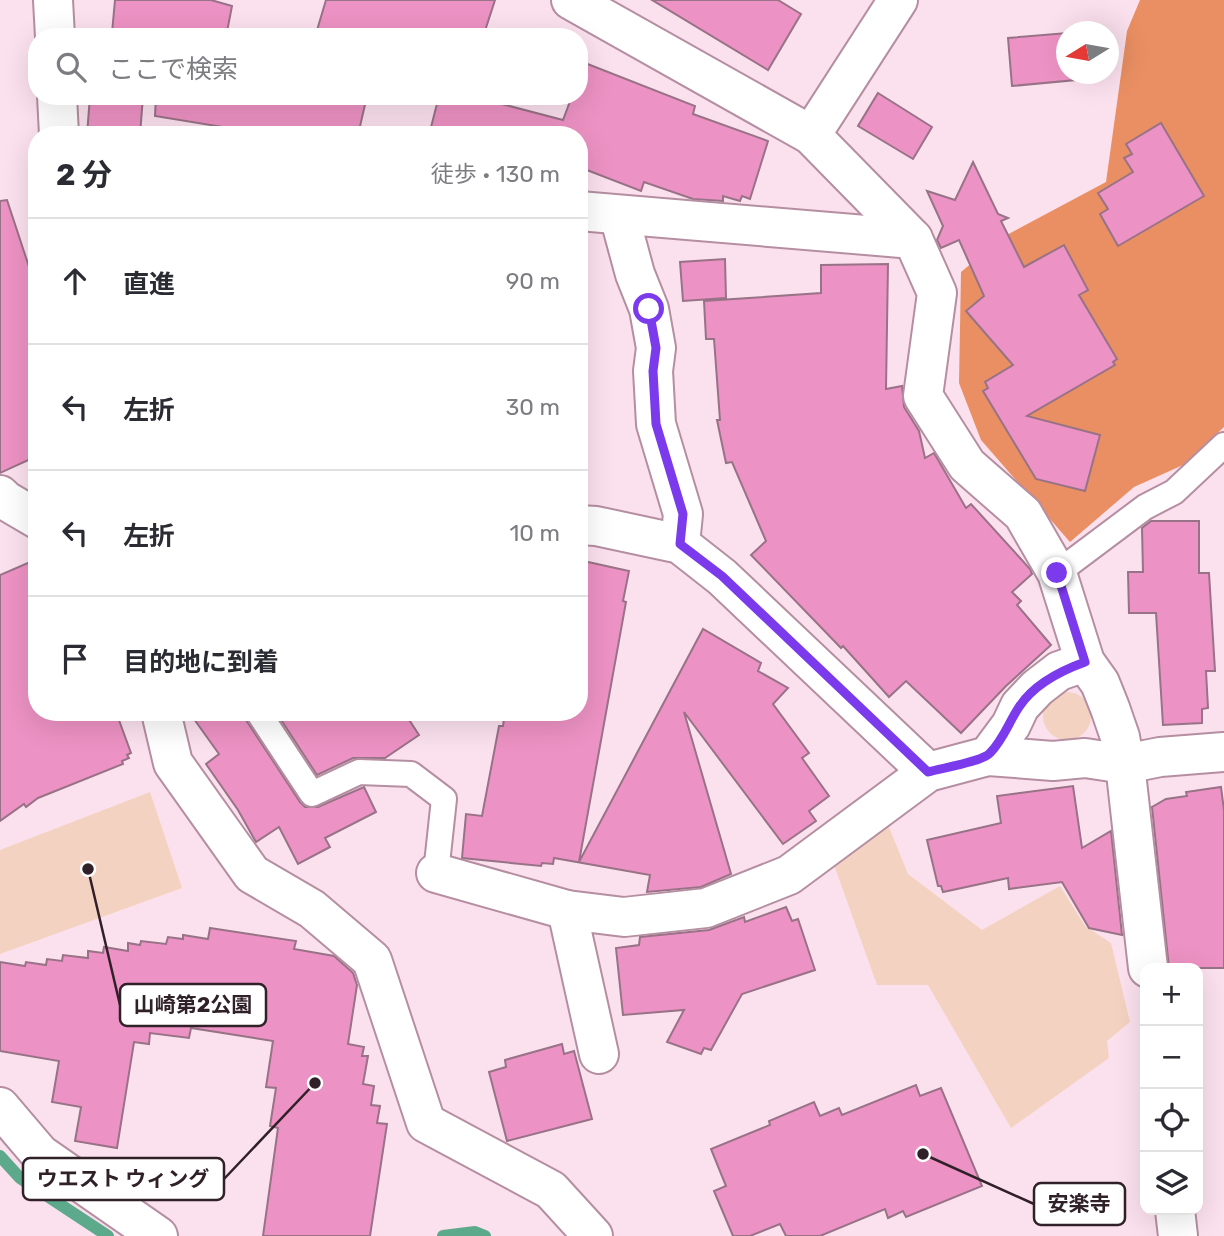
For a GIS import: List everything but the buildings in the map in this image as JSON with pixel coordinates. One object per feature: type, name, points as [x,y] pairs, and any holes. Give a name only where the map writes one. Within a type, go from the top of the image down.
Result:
[{"type":"street","points":[[53,0],[55,28]]},
{"type":"street","points":[[571,0],[811,135],[913,239],[937,293],[923,396],[967,465],[1023,514],[1057,573],[1085,662],[1100,683],[1120,737],[1147,963]]},
{"type":"street","points":[[811,135],[898,0]]},
{"type":"street","points":[[57,105],[59,126]]},
{"type":"street","points":[[588,212],[913,239]]},
{"type":"street","points":[[618,215],[635,274],[649,309],[656,348],[653,371],[656,424],[683,514],[680,544]]},
{"type":"street","points":[[0,495],[28,514]]},
{"type":"street","points":[[588,526],[680,544],[722,576],[928,772]]},
{"type":"street","points":[[988,756],[1011,725],[1020,706],[1037,688],[1059,671],[1085,662]]},
{"type":"street","points":[[162,721],[173,763],[252,874],[312,909],[372,960],[426,1124],[551,1191],[593,1236]]},
{"type":"street","points":[[436,873],[567,911],[624,917],[706,908],[789,875],[928,772],[988,756],[1053,761],[1085,758],[1125,764],[1160,757],[1224,752]]},
{"type":"street","points":[[567,911],[599,1054]]},
{"type":"street","points":[[0,1107],[40,1154],[158,1236]]},
{"type":"street","points":[[1176,1215],[1178,1236]]},
{"type":"lane","points":[[1057,573],[1146,507],[1174,492],[1224,445]]},
{"type":"lane","points":[[264,721],[312,794],[359,772],[411,774],[444,799],[436,873]]},
{"type":"shaded area","points":[[1140,0],[1224,0],[1224,427],[1183,465],[1134,487],[1070,542],[981,440],[959,383],[961,272],[1003,237],[1106,182],[1127,31]]},
{"type":"shaded area","points":[[1067,692],[1084,699],[1091,716],[1084,733],[1067,740],[1050,733],[1043,716],[1050,699]]},
{"type":"shaded area","points":[[150,792],[182,888],[0,954],[0,850]]},
{"type":"shaded area","points":[[888,825],[908,874],[982,930],[1060,886],[1085,926],[1111,943],[1130,1022],[1107,1041],[1109,1058],[1011,1128],[928,985],[877,985],[834,865]]},
{"type":"waterway","points":[[0,1156],[20,1178],[108,1236]]},
{"type":"waterway","points":[[443,1236],[475,1232],[485,1236]]},
{"type":"place","name":"山崎第2公園","points":[[88,869]]},
{"type":"place","name":"ウエスト ウィング","points":[[315,1083]]},
{"type":"place","name":"安楽寺","points":[[923,1154]]},
{"type":"route","points":[[649,309],[656,348],[653,371],[656,424],[683,514],[680,544],[722,576],[928,772],[988,756],[1011,725],[1020,706],[1037,688],[1059,671],[1085,662],[1057,573]]}]
